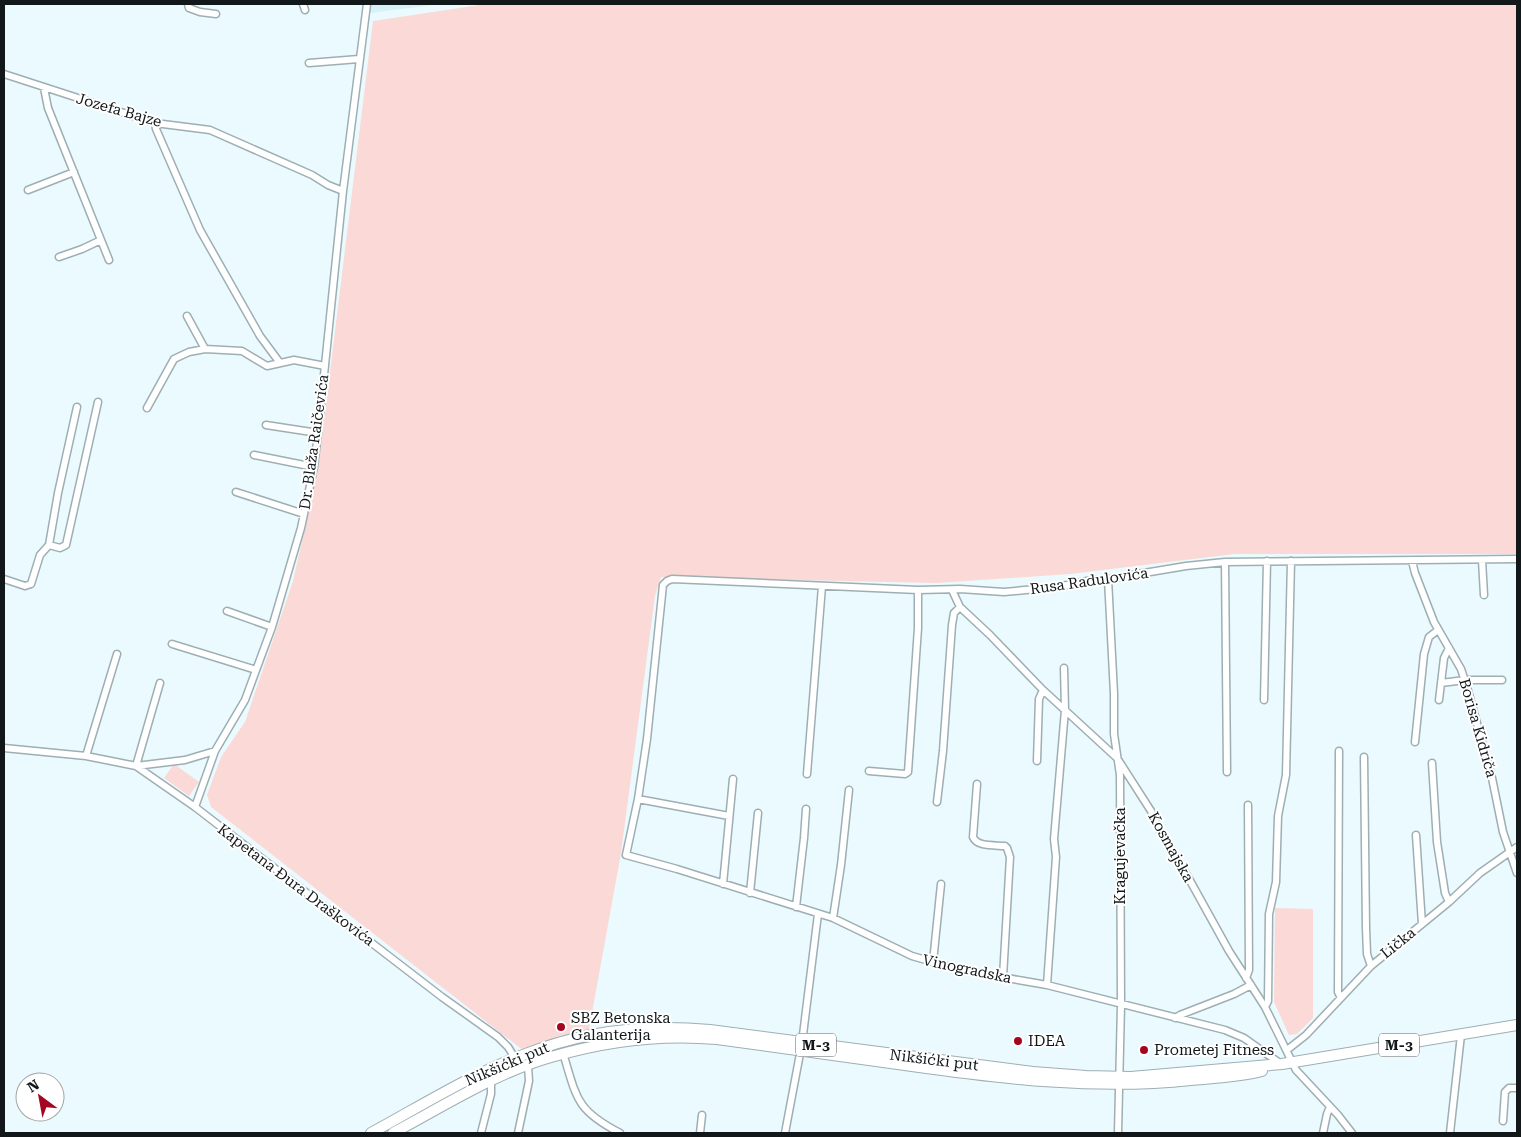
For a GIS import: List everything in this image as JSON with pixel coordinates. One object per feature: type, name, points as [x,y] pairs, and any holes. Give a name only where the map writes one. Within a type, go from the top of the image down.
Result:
[{"type":"main road","name":"Nikšićki put","points":[[371,1133],[514,1058],[578,1038],[642,1029],[684,1028],[710,1030],[802,1047],[1120,1080],[1282,1064],[1517,1025]]},
{"type":"main road","points":[[393,1133],[491,1081],[563,1053],[622,1041],[700,1038],[802,1047]]},
{"type":"street","points":[[188,4],[189,8],[200,12],[216,14]]},
{"type":"street","name":"Dr. Blaža Raičevića","points":[[195,807],[215,751],[239,713],[256,670],[294,555],[304,514],[314,467],[343,192],[367,4]]},
{"type":"street","points":[[309,64],[359,58]]},
{"type":"street","name":"Jozefa Bajze","points":[[4,74],[155,123],[210,130],[312,175],[343,192]]},
{"type":"street","points":[[44,88],[48,108],[109,260]]},
{"type":"street","points":[[155,123],[200,230],[260,336],[280,364]]},
{"type":"street","points":[[28,190],[74,172]]},
{"type":"street","points":[[59,256],[82,250],[101,240]]},
{"type":"street","points":[[188,316],[205,349]]},
{"type":"street","points":[[147,408],[174,359],[189,352],[205,349],[244,352],[265,366],[300,360],[325,366]]},
{"type":"street","points":[[49,545],[60,548],[66,545],[98,402]]},
{"type":"street","points":[[4,579],[28,586],[40,555],[49,545],[58,493],[77,407]]},
{"type":"street","points":[[266,425],[318,433]]},
{"type":"street","points":[[254,455],[314,467]]},
{"type":"street","points":[[236,492],[304,514]]},
{"type":"street","name":"Rusa Radulovića","points":[[638,799],[647,739],[663,585],[672,579],[918,590],[1018,591],[1225,562],[1517,559]]},
{"type":"street","points":[[1482,560],[1484,595]]},
{"type":"street","points":[[1265,1007],[1268,1001],[1269,914],[1276,882],[1278,816],[1286,775],[1291,561]]},
{"type":"street","name":"Borisa Kidriča","points":[[1412,561],[1438,630],[1461,669],[1465,680],[1492,778],[1503,832],[1517,873]]},
{"type":"street","points":[[1225,562],[1227,772]]},
{"type":"street","points":[[1264,700],[1267,562]]},
{"type":"street","name":"Kragujevačka","points":[[1108,579],[1114,694],[1114,734],[1120,775],[1121,1005],[1118,1133]]},
{"type":"street","points":[[807,774],[822,586]]},
{"type":"street","points":[[869,770],[905,774],[908,772],[918,628],[918,590]]},
{"type":"street","name":"Kosmajska","points":[[952,590],[960,607],[1043,690],[1117,758],[1151,810],[1166,842],[1188,877],[1228,951],[1265,1007],[1299,1074],[1350,1132]]},
{"type":"street","points":[[937,802],[943,751],[952,625],[954,613],[960,607]]},
{"type":"street","points":[[226,611],[272,626]]},
{"type":"street","points":[[1414,742],[1424,654],[1429,637],[1438,630]]},
{"type":"street","points":[[172,644],[256,670]]},
{"type":"street","points":[[1438,700],[1444,658],[1449,648]]},
{"type":"street","points":[[86,756],[117,654]]},
{"type":"street","points":[[1047,985],[1056,858],[1054,839],[1065,710],[1064,668]]},
{"type":"street","points":[[1441,683],[1465,680],[1502,680]]},
{"type":"street","points":[[136,766],[160,683]]},
{"type":"street","points":[[1036,762],[1039,699],[1043,690]]},
{"type":"street","points":[[4,748],[86,756],[136,766],[185,760],[215,751]]},
{"type":"street","points":[[1339,751],[1338,992],[1341,998]]},
{"type":"street","points":[[1364,757],[1366,936],[1367,957],[1371,966]]},
{"type":"street","points":[[1432,763],[1437,842],[1445,893],[1449,902]]},
{"type":"street","name":"Kapetana Đura Draškovića","points":[[136,766],[195,807],[442,997],[498,1037],[508,1047],[514,1058]]},
{"type":"street","points":[[723,884],[734,780]]},
{"type":"street","points":[[977,784],[974,840],[979,844],[1005,846],[1008,848],[1010,857],[1004,977]]},
{"type":"street","points":[[833,918],[849,790]]},
{"type":"street","points":[[638,799],[729,816]]},
{"type":"street","name":"Vinogradska","points":[[638,799],[626,855],[833,918],[912,956],[961,970],[1047,985],[1225,1030],[1244,1038],[1282,1064]]},
{"type":"street","points":[[1246,978],[1249,970],[1248,805]]},
{"type":"street","points":[[796,907],[806,808]]},
{"type":"street","points":[[750,893],[758,813]]},
{"type":"street","points":[[1416,835],[1422,924]]},
{"type":"street","name":"Lička","points":[[1287,1050],[1306,1035],[1371,966],[1449,902],[1480,873],[1517,847]]},
{"type":"street","points":[[933,962],[941,884]]},
{"type":"street","points":[[785,1133],[802,1047],[818,914]]},
{"type":"street","points":[[1175,1018],[1251,985]]},
{"type":"street","points":[[1450,1133],[1461,1035]]},
{"type":"street","points":[[563,1053],[574,1090],[582,1106],[599,1122],[620,1133]]},
{"type":"street","points":[[518,1133],[529,1081],[528,1066]]},
{"type":"street","points":[[481,1133],[491,1094],[491,1081]]},
{"type":"street","points":[[1502,1121],[1505,1092],[1509,1088],[1517,1088]]},
{"type":"street","points":[[1323,1133],[1330,1107]]},
{"type":"street","points":[[700,1133],[702,1115]]},
{"type":"shaded area","points":[[371,4],[441,4],[370,13]]},
{"type":"shaded area","points":[[486,4],[1517,4],[1517,554],[1234,554],[1070,574],[936,583],[661,577],[655,596],[621,853],[588,1035],[529,1055],[211,807],[207,795],[221,757],[245,722],[293,581],[318,470],[373,21]]},
{"type":"shaded area","points":[[174,764],[199,782],[189,796],[164,778]]},
{"type":"shaded area","points":[[1275,908],[1313,909],[1313,1018],[1297,1034],[1289,1035],[1274,1002]]},
{"type":"place","name":"SBZ Betonska Galanterija","points":[[561,1027]]},
{"type":"place","name":"IDEA","points":[[1018,1041]]},
{"type":"place","name":"Prometej Fitness","points":[[1144,1050]]}]
